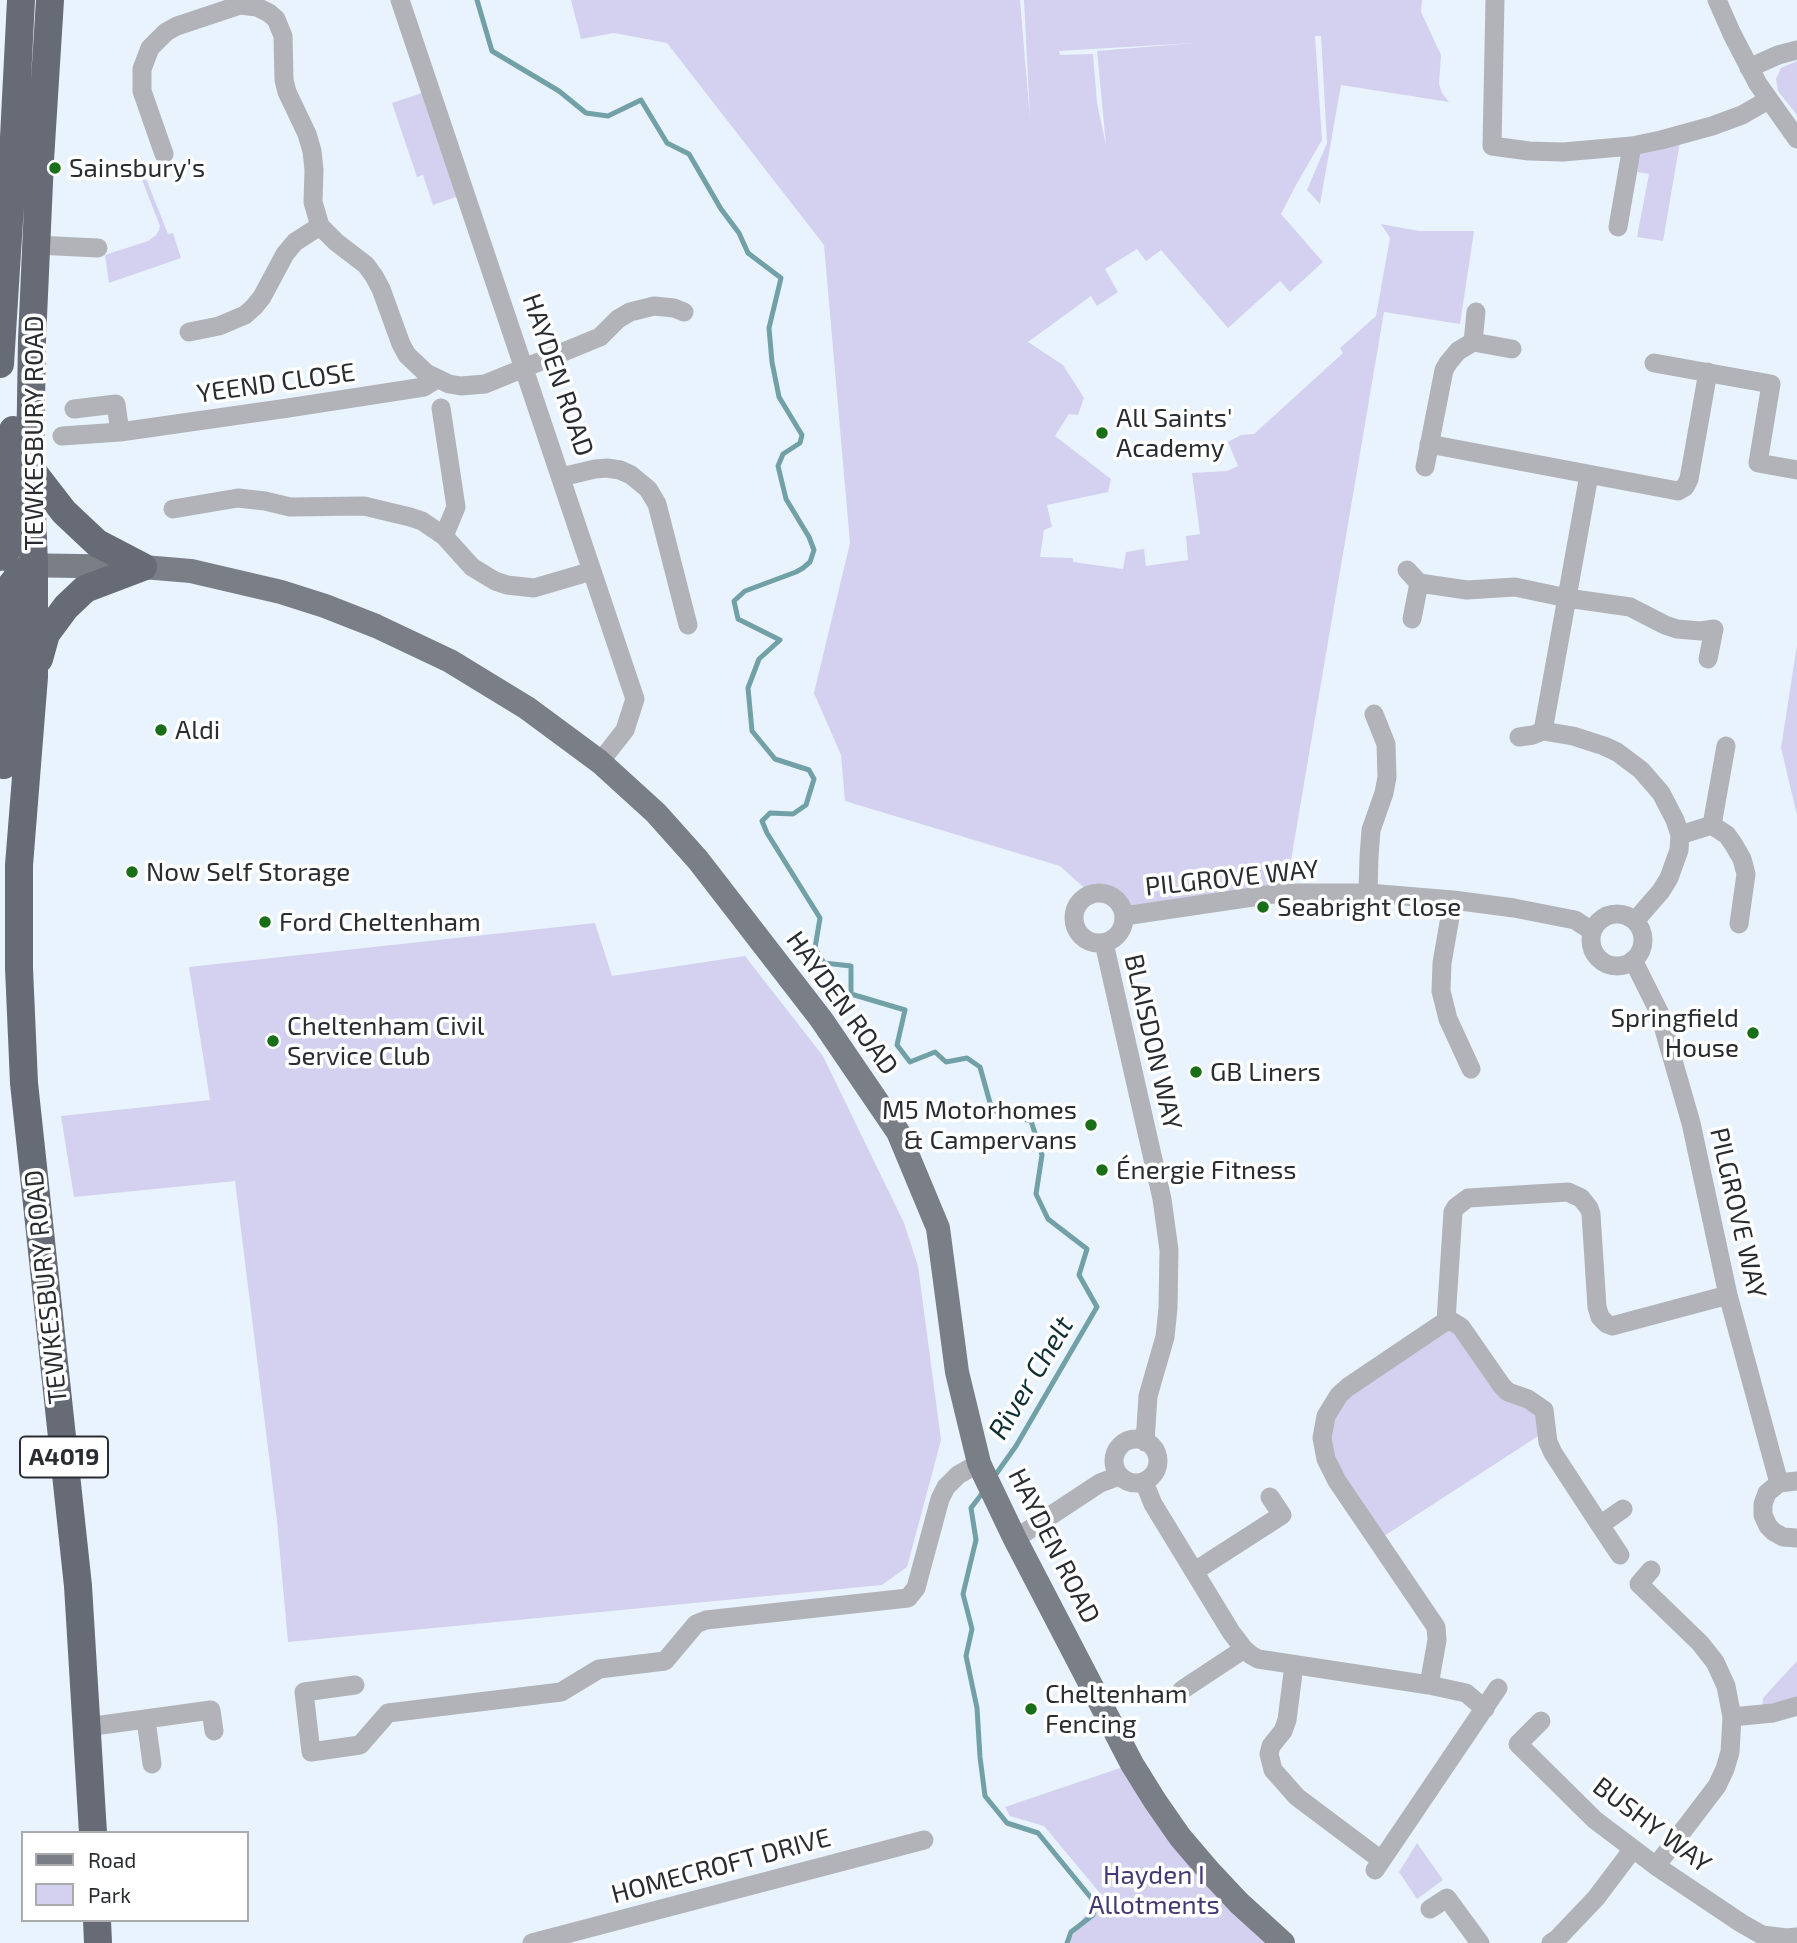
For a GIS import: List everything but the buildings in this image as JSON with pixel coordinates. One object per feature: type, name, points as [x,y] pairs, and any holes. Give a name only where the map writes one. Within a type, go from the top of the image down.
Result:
[{"type":"highway","name":"TEWKESBURY ROAD","points":[[0,364],[21,0]]},
{"type":"highway","name":"TEWKESBURY ROAD","points":[[50,0],[32,340],[30,468],[34,564],[34,677],[19,865],[19,968],[24,1083],[78,1586],[93,1831]]},
{"type":"highway","points":[[0,557],[8,545],[9,534],[16,379],[21,359],[32,340]]},
{"type":"highway","points":[[30,468],[64,512],[97,543],[143,567]]},
{"type":"highway","points":[[4,765],[11,756],[13,745],[10,590],[18,577],[34,564]]},
{"type":"highway","points":[[34,677],[46,634],[66,607],[85,589],[143,567]]},
{"type":"highway","name":"TEWKESBURY ROAD","points":[[0,736],[19,865]]},
{"type":"highway","points":[[97,1922],[98,1943]]},
{"type":"main road","name":"HAYDEN ROAD","points":[[0,566],[34,564],[191,571],[236,580],[325,606],[376,626],[450,661],[489,684],[558,729],[600,762],[656,813],[698,860],[821,1019],[898,1132],[938,1228],[957,1372],[981,1467],[1015,1539],[1132,1764],[1155,1801],[1180,1837],[1209,1871],[1283,1943]]},
{"type":"street","name":"HAYDEN ROAD","points":[[400,0],[635,699],[625,730],[600,762]]},
{"type":"street","points":[[1495,0],[1492,146],[1563,152],[1632,146],[1712,127],[1742,115],[1768,100]]},
{"type":"street","points":[[1717,0],[1749,68],[1768,100],[1797,139]]},
{"type":"street","points":[[164,154],[145,101],[141,80],[145,58],[150,48],[166,32],[177,26],[240,5],[257,3],[275,19],[284,36],[284,80],[312,151],[313,202],[320,226],[327,235],[366,265],[381,289],[401,344],[416,365],[437,379],[461,386],[485,384],[600,337],[618,319],[630,312],[654,306],[684,312]]},
{"type":"street","points":[[1749,68],[1797,50]]},
{"type":"street","points":[[1618,227],[1632,146]]},
{"type":"street","points":[[189,332],[219,326],[245,315],[262,297],[285,254],[295,242],[320,226]]},
{"type":"street","points":[[36,245],[98,248]]},
{"type":"street","points":[[1473,342],[1476,312]]},
{"type":"street","points":[[1425,467],[1444,370],[1458,351],[1473,342],[1512,349]]},
{"type":"street","points":[[1654,363],[1771,384],[1758,463],[1797,470]]},
{"type":"street","points":[[1429,444],[1673,491],[1685,487],[1689,479],[1708,372]]},
{"type":"street","name":"YEEND CLOSE","points":[[62,436],[120,432],[424,387],[437,379]]},
{"type":"street","points":[[74,409],[116,404],[120,432]]},
{"type":"street","points":[[441,408],[456,507],[444,536]]},
{"type":"street","points":[[561,477],[607,468],[631,475],[648,489],[657,505],[688,625]]},
{"type":"street","points":[[1543,731],[1589,475]]},
{"type":"street","points":[[173,509],[238,498],[265,500],[290,508],[364,506],[422,522],[444,536],[472,567],[507,585],[534,588],[592,571]]},
{"type":"street","points":[[1412,618],[1413,577],[1467,590],[1515,587],[1630,607],[1677,629],[1714,629],[1708,659]]},
{"type":"street","points":[[1368,893],[1371,830],[1387,777],[1386,744],[1374,714]]},
{"type":"street","points":[[1519,737],[1543,731],[1573,736],[1604,746],[1630,761],[1661,793],[1680,835],[1675,864],[1661,891],[1635,921]]},
{"type":"street","points":[[1712,825],[1726,746]]},
{"type":"street","points":[[1680,835],[1712,825]]},
{"type":"street","points":[[1712,825],[1727,835],[1745,866],[1739,924]]},
{"type":"street","points":[[1104,893],[1115,898],[1124,916],[1122,928],[1114,938],[1104,943],[1095,943],[1085,938],[1074,921],[1074,913],[1079,903],[1091,894],[1104,893]]},
{"type":"street","name":"PILGROVE WAY","points":[[1124,916],[1280,894],[1368,893],[1514,908],[1575,920],[1592,931]]},
{"type":"street","points":[[1453,900],[1442,963],[1441,990],[1448,1019],[1471,1069]]},
{"type":"street","points":[[1611,915],[1624,915],[1635,921],[1641,930],[1643,941],[1640,952],[1624,965],[1606,963],[1598,958],[1593,950],[1592,931],[1599,920],[1611,915]]},
{"type":"street","name":"BLAISDON WAY","points":[[1104,943],[1162,1199],[1169,1250],[1165,1337],[1148,1396],[1145,1442]]},
{"type":"street","name":"PILGROVE WAY","points":[[1633,960],[1659,1012],[1693,1134],[1728,1295],[1769,1449],[1788,1482]]},
{"type":"street","points":[[1446,1321],[1453,1212],[1460,1202],[1468,1198],[1568,1192],[1585,1203],[1591,1214],[1598,1312],[1607,1324],[1612,1325],[1728,1295]]},
{"type":"street","points":[[1429,1685],[1437,1640],[1436,1627],[1337,1480],[1326,1459],[1322,1438],[1326,1416],[1339,1395],[1348,1387],[1446,1321],[1453,1322],[1461,1327],[1508,1392],[1528,1399],[1544,1409],[1548,1442],[1553,1453],[1619,1555]]},
{"type":"street","points":[[1133,1439],[1145,1442],[1153,1448],[1157,1457],[1154,1474],[1144,1482],[1130,1483],[1119,1476],[1114,1467],[1114,1456],[1126,1441],[1133,1439]]},
{"type":"street","points":[[355,1685],[304,1692],[311,1752],[360,1745],[388,1713],[561,1692],[599,1670],[665,1661],[696,1624],[706,1620],[908,1598],[916,1588],[941,1495],[958,1475],[981,1467]]},
{"type":"street","points":[[1015,1539],[1100,1483],[1119,1476]]},
{"type":"street","points":[[1144,1482],[1153,1504],[1231,1632],[1244,1649],[1258,1659],[1466,1693],[1485,1709]]},
{"type":"street","points":[[1788,1482],[1767,1493],[1763,1515],[1774,1532],[1783,1537],[1797,1538]]},
{"type":"street","points":[[1195,1571],[1282,1515],[1270,1497]]},
{"type":"street","points":[[1600,1525],[1623,1509]]},
{"type":"street","points":[[1651,1570],[1639,1584],[1700,1643],[1715,1662],[1726,1686],[1732,1717],[1730,1752],[1717,1786],[1656,1866]]},
{"type":"street","points":[[1182,1690],[1244,1649]]},
{"type":"street","points":[[1294,1665],[1285,1726],[1271,1746],[1269,1754],[1273,1770],[1297,1797],[1378,1866],[1498,1688]]},
{"type":"street","points":[[1732,1717],[1762,1715],[1797,1706]]},
{"type":"street","points":[[87,1727],[211,1710],[214,1731]]},
{"type":"street","points":[[146,1720],[152,1764]]},
{"type":"street","name":"BUSHY WAY","points":[[1541,1721],[1518,1744],[1595,1820],[1759,1939],[1797,1937]]},
{"type":"street","name":"HOMECROFT DRIVE","points":[[532,1943],[924,1840]]},
{"type":"street","points":[[1551,1943],[1596,1898],[1633,1850]]},
{"type":"street","points":[[1430,1909],[1447,1898],[1480,1943]]},
{"type":"green space","name":"All Saints' Academy","points":[[571,0],[1020,0],[1030,119],[1024,0],[1422,0],[1421,12],[1441,55],[1439,84],[1449,102],[1341,85],[1320,204],[1307,190],[1327,143],[1321,36],[1315,36],[1322,140],[1281,214],[1323,262],[1290,292],[1280,281],[1228,328],[1161,250],[1146,261],[1137,249],[1105,269],[1118,292],[1097,306],[1091,296],[1028,342],[1063,365],[1084,398],[1078,415],[1069,414],[1055,436],[1111,479],[1108,492],[1047,505],[1052,527],[1044,530],[1040,557],[1073,558],[1073,562],[1123,569],[1126,552],[1144,549],[1146,566],[1188,560],[1186,536],[1200,534],[1192,473],[1227,471],[1238,466],[1228,442],[1241,435],[1254,434],[1343,353],[1340,348],[1376,316],[1390,238],[1381,224],[1419,231],[1474,231],[1460,324],[1384,312],[1289,872],[1299,893],[1124,916],[1115,898],[1104,893],[1091,894],[1060,866],[845,801],[841,755],[814,693],[850,543],[824,245],[667,43],[614,33],[581,39]],"holes":[[[1194,43],[1097,51],[1106,145],[1097,103],[1093,54],[1060,55],[1059,51]]]},
{"type":"green space","points":[[1797,61],[1797,115],[1778,91],[1776,79],[1781,68]]},
{"type":"green space","points":[[431,90],[465,194],[433,205],[423,175],[417,177],[392,103]]},
{"type":"green space","points":[[1681,136],[1663,241],[1637,237],[1649,174],[1637,172],[1642,144]]},
{"type":"green space","points":[[143,171],[168,234],[173,233],[181,258],[109,283],[105,255],[148,241],[159,230],[160,226],[139,172]]},
{"type":"green space","points":[[1797,645],[1797,815],[1781,748]]},
{"type":"green space","points":[[595,923],[612,976],[745,956],[823,1056],[904,1223],[918,1266],[941,1440],[907,1567],[882,1585],[288,1642],[277,1521],[235,1181],[74,1197],[61,1116],[210,1100],[189,967]]},
{"type":"green space","points":[[1446,1321],[1495,1374],[1528,1399],[1546,1431],[1378,1540],[1337,1481],[1326,1416]]},
{"type":"green space","points":[[1797,1661],[1797,1706],[1762,1715],[1763,1698]]},
{"type":"green space","name":"Hayden I Allotments","points":[[1132,1764],[1283,1943],[1068,1943],[1099,1892],[1044,1826],[1010,1816],[1005,1807]]},
{"type":"green space","points":[[1417,1843],[1443,1880],[1417,1899],[1399,1872]]},
{"type":"waterway","name":"River Chelt","points":[[477,0],[492,51],[559,91],[586,113],[608,116],[641,100],[667,143],[689,154],[721,209],[739,233],[748,253],[781,278],[769,328],[772,362],[779,397],[802,435],[800,443],[783,454],[778,466],[786,499],[814,550],[810,562],[803,568],[745,591],[734,601],[738,619],[780,640],[759,659],[748,688],[752,731],[775,759],[809,770],[814,779],[806,805],[793,814],[770,813],[762,821],[820,918],[815,948],[824,963],[851,966],[851,994],[905,1010],[897,1045],[910,1062],[935,1052],[946,1062],[967,1058],[980,1067],[992,1110],[1031,1121],[1042,1155],[1036,1194],[1048,1219],[1087,1249],[1079,1275],[1097,1307],[1016,1446],[994,1477]]},
{"type":"waterway","name":"River Chelt","points":[[984,1491],[971,1508],[976,1540],[963,1594],[972,1629],[966,1656],[977,1708],[985,1796],[1007,1823],[1038,1833],[1092,1899],[1093,1915],[1071,1932],[1067,1943]]},
{"type":"place","name":"Sainsbury's","points":[[55,168]]},
{"type":"place","name":"All Saints' Academy","points":[[1102,433]]},
{"type":"place","name":"Aldi","points":[[161,730]]},
{"type":"place","name":"Now Self Storage","points":[[132,872]]},
{"type":"place","name":"Seabright Close","points":[[1263,907]]},
{"type":"place","name":"Ford Cheltenham","points":[[265,922]]},
{"type":"place","name":"Springfield House","points":[[1753,1033]]},
{"type":"place","name":"Cheltenham Civil Service Club","points":[[273,1041]]},
{"type":"place","name":"GB Liners","points":[[1196,1072]]},
{"type":"place","name":"M5 Motorhomes & Campervans","points":[[1091,1125]]},
{"type":"place","name":"Énergie Fitness","points":[[1102,1170]]},
{"type":"place","name":"Cheltenham Fencing","points":[[1031,1709]]}]
